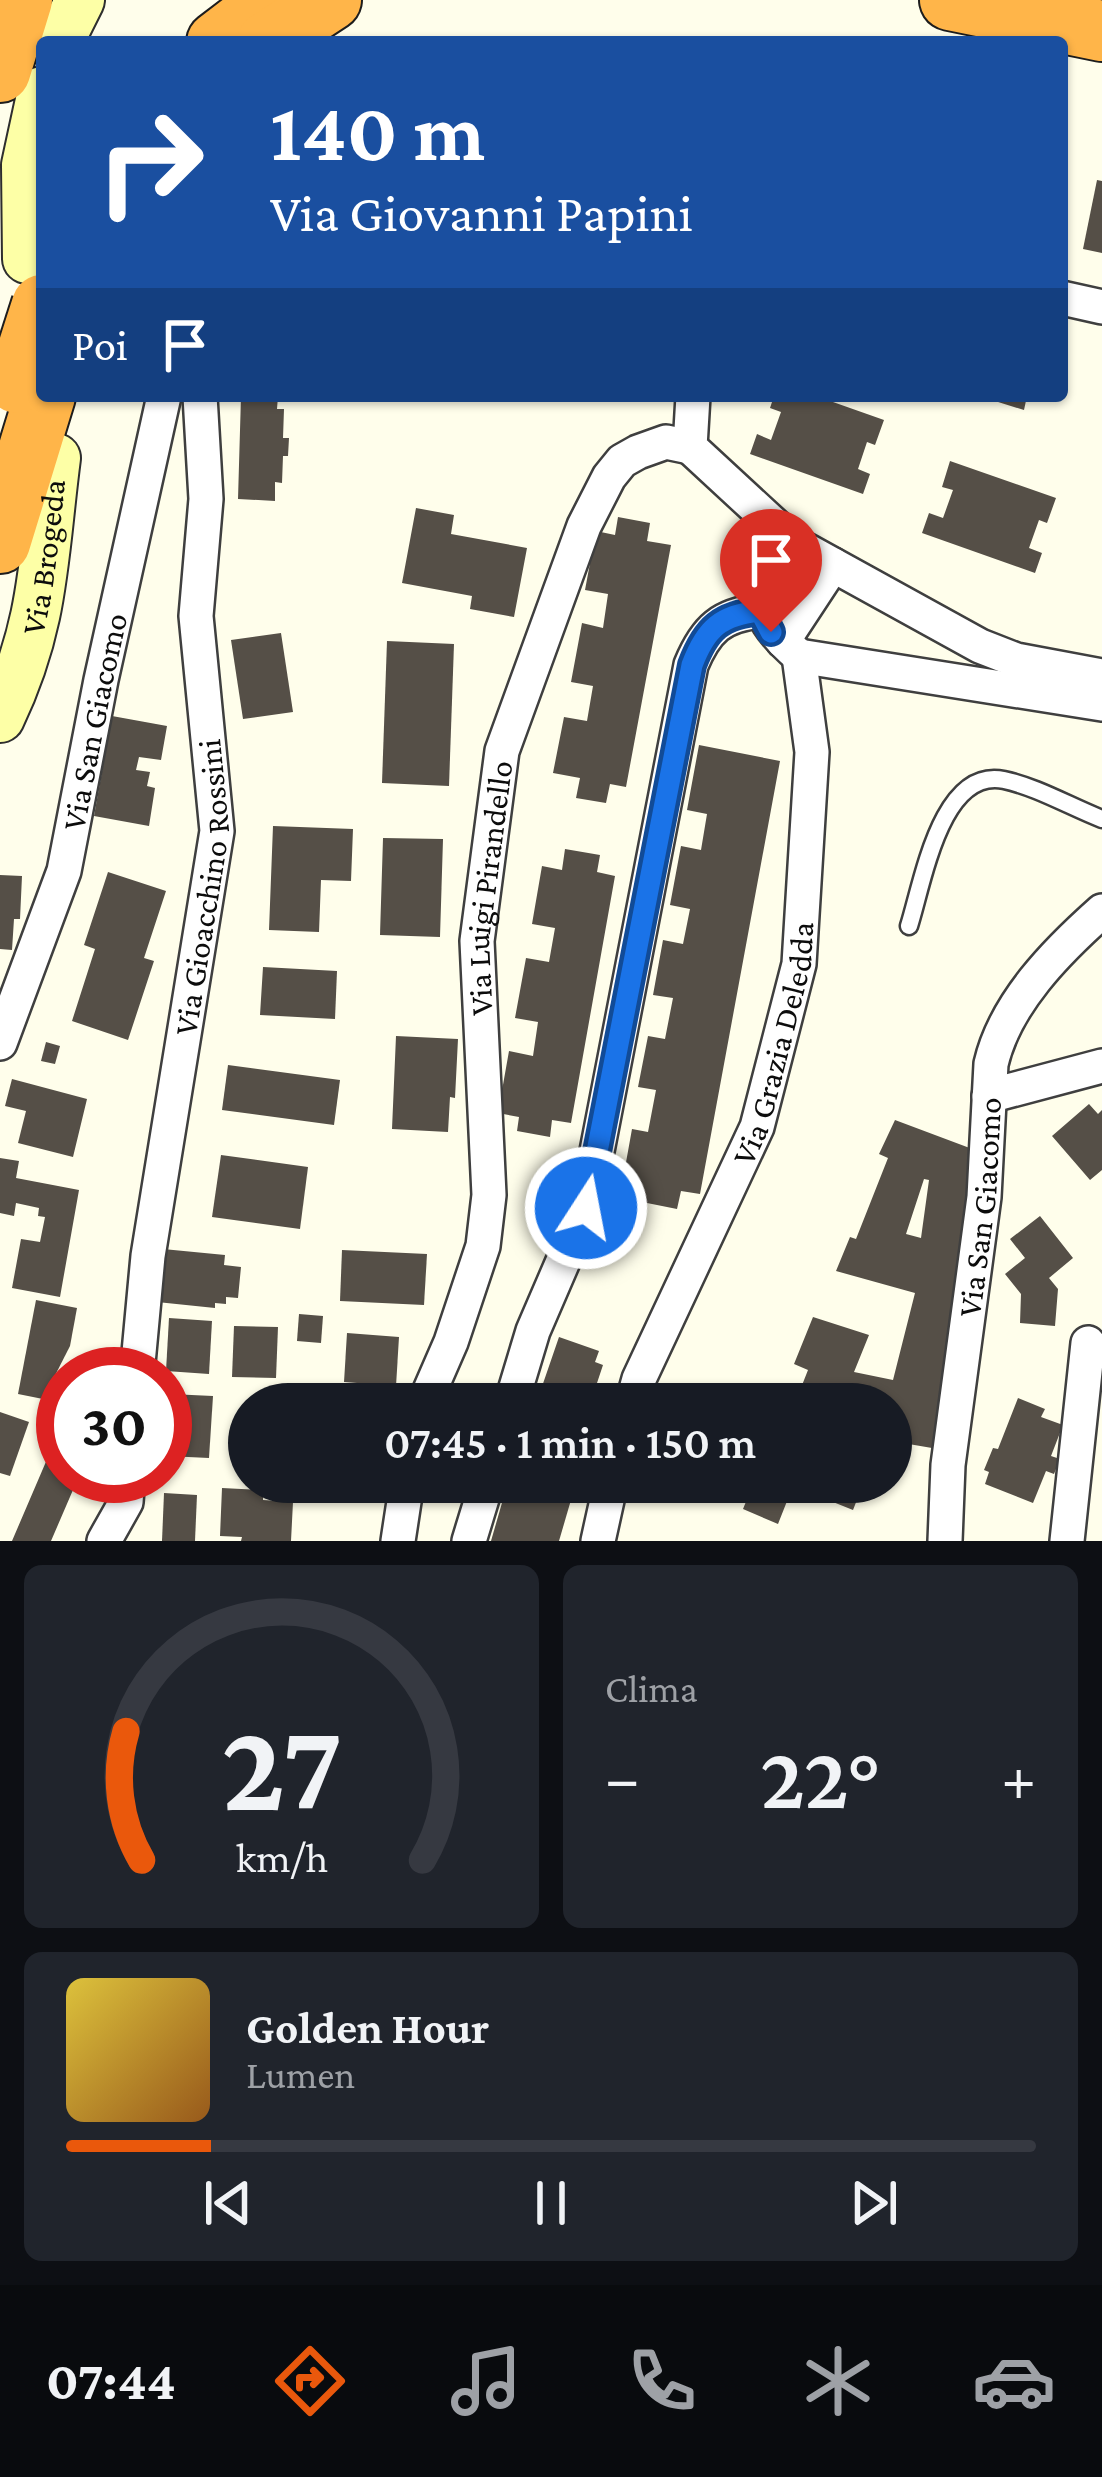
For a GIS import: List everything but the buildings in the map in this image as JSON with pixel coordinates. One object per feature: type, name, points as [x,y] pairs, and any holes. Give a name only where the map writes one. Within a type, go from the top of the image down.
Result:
[{"type":"highway","points":[[11,58],[22,0]]},
{"type":"highway","points":[[225,36],[272,0]]},
{"type":"highway","points":[[277,36],[331,0]]},
{"type":"highway","points":[[950,0],[1102,31]]},
{"type":"highway","points":[[0,543],[29,425],[34,282]]},
{"type":"street","points":[[62,36],[80,0]]},
{"type":"street","points":[[11,58],[26,165],[34,282]]},
{"type":"street","points":[[1068,299],[1102,307]]},
{"type":"street","name":"Via San Giacomo","points":[[0,1043],[64,871],[100,680],[163,402]]},
{"type":"street","name":"Via Gioacchino Rossini","points":[[140,1347],[148,1256],[217,831],[196,616],[206,499],[200,402]]},
{"type":"street","points":[[693,402],[690,447],[795,544],[980,646],[1016,660],[1102,676]]},
{"type":"street","name":"Via Brogeda","points":[[0,718],[34,631],[46,561],[29,425]]},
{"type":"street","name":"Via Luigi Pirandello","points":[[433,1383],[483,1246],[489,1195],[477,940],[502,751],[584,526],[608,477],[638,452],[666,442],[690,447]]},
{"type":"street","points":[[795,544],[776,553],[756,580],[760,611],[771,632],[791,649],[1102,704]]},
{"type":"street","points":[[791,649],[833,565]]},
{"type":"street","points":[[517,1383],[532,1331],[586,1208],[692,665],[700,643],[723,617],[760,611]]},
{"type":"street","name":"Via Grazia Deledda","points":[[638,1383],[757,1127],[800,964],[812,752],[791,649]]},
{"type":"street","name":"Via San Giacomo","points":[[945,1541],[948,1465],[984,1197],[991,1064],[1006,1022],[1061,951],[1102,910]]},
{"type":"street","points":[[989,1096],[1102,1066]]},
{"type":"street","points":[[1067,1541],[1088,1343]]},
{"type":"street","points":[[104,1541],[121,1503]]},
{"type":"street","points":[[129,1503],[136,1541]]},
{"type":"street","points":[[398,1541],[404,1503]]},
{"type":"street","points":[[469,1541],[481,1503]]},
{"type":"street","points":[[598,1541],[606,1503]]},
{"type":"lane","points":[[909,926],[948,808],[978,781],[1004,780],[1102,819]]},
{"type":"route","points":[[586,1208],[692,665],[700,643],[723,617],[760,611],[771,632]]}]
